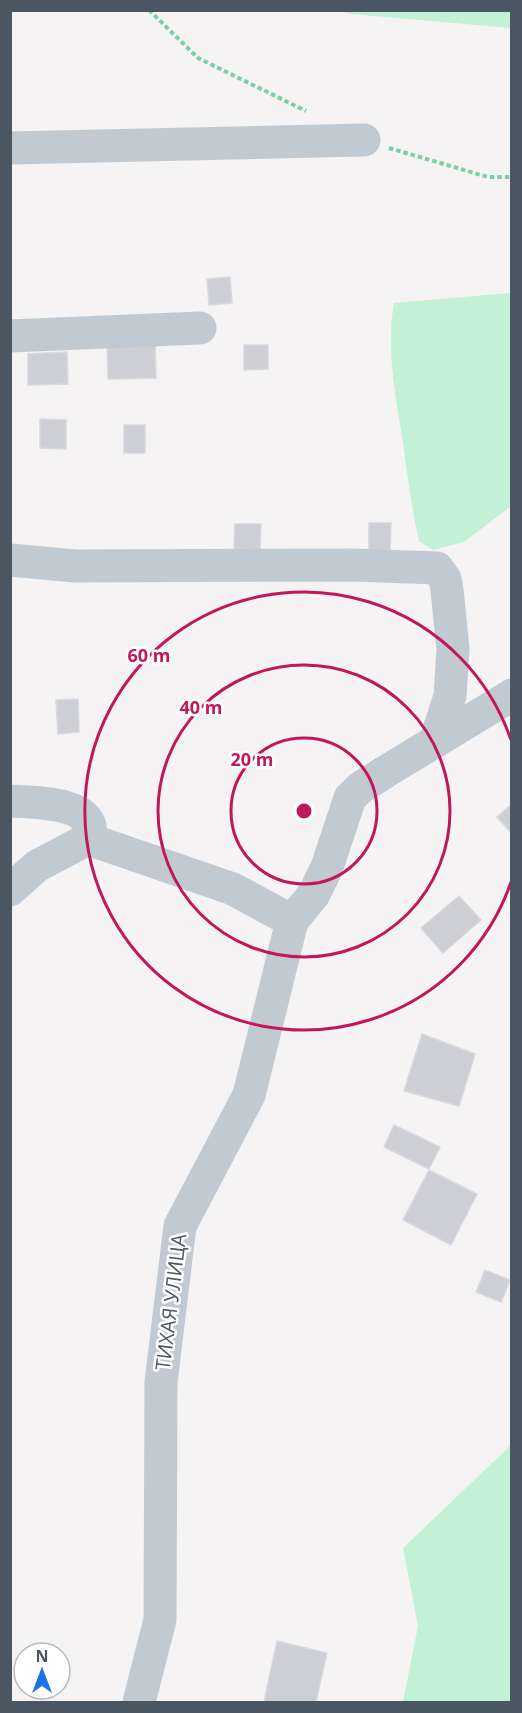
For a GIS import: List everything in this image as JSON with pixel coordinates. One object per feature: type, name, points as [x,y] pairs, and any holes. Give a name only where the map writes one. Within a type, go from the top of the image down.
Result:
[{"type":"street","points":[[10,148],[364,140]]},
{"type":"street","points":[[10,336],[200,328]]},
{"type":"street","points":[[10,560],[75,566],[352,565],[437,568],[445,579],[453,649],[450,696],[436,739]]},
{"type":"street","points":[[10,890],[38,866],[88,839],[233,889],[292,921],[314,894],[327,867],[350,798],[360,788],[436,739],[512,696]]},
{"type":"street","points":[[10,801],[39,802],[69,808],[82,814],[88,819],[90,826],[88,839]]},
{"type":"street","name":"ТИХАЯ УЛИЦА","points":[[139,1702],[160,1620],[161,1382],[180,1226],[249,1095],[292,921]]},
{"type":"green space","points":[[341,11],[511,11],[511,28],[351,14]]},
{"type":"green space","points":[[511,293],[511,506],[464,542],[433,550],[419,541],[411,502],[392,370],[391,336],[394,303]]},
{"type":"green space","points":[[511,1445],[511,1702],[403,1702],[418,1626],[403,1548]]},
{"type":"building","points":[[230,277],[232,303],[209,305],[207,279]]},
{"type":"building","points":[[155,340],[156,378],[108,379],[107,341]]},
{"type":"building","points":[[244,345],[268,345],[268,369],[244,370]]},
{"type":"building","points":[[67,352],[68,384],[28,385],[28,354]]},
{"type":"building","points":[[40,419],[66,420],[66,449],[40,448]]},
{"type":"building","points":[[124,425],[145,425],[145,453],[124,453]]},
{"type":"building","points":[[369,523],[391,523],[390,553],[369,553]]},
{"type":"building","points":[[235,524],[261,524],[260,550],[234,549]]},
{"type":"building","points":[[78,699],[79,732],[58,734],[56,700]]},
{"type":"building","points":[[512,804],[512,834],[497,817]]},
{"type":"building","points":[[459,896],[481,920],[443,953],[421,928]]},
{"type":"building","points":[[422,1034],[475,1054],[459,1106],[404,1091]]},
{"type":"building","points":[[394,1125],[440,1147],[429,1169],[384,1147]]},
{"type":"building","points":[[429,1170],[477,1194],[451,1245],[403,1220]]},
{"type":"building","points":[[485,1270],[510,1280],[501,1302],[476,1292]]},
{"type":"building","points":[[277,1641],[327,1653],[316,1702],[264,1702]]}]
